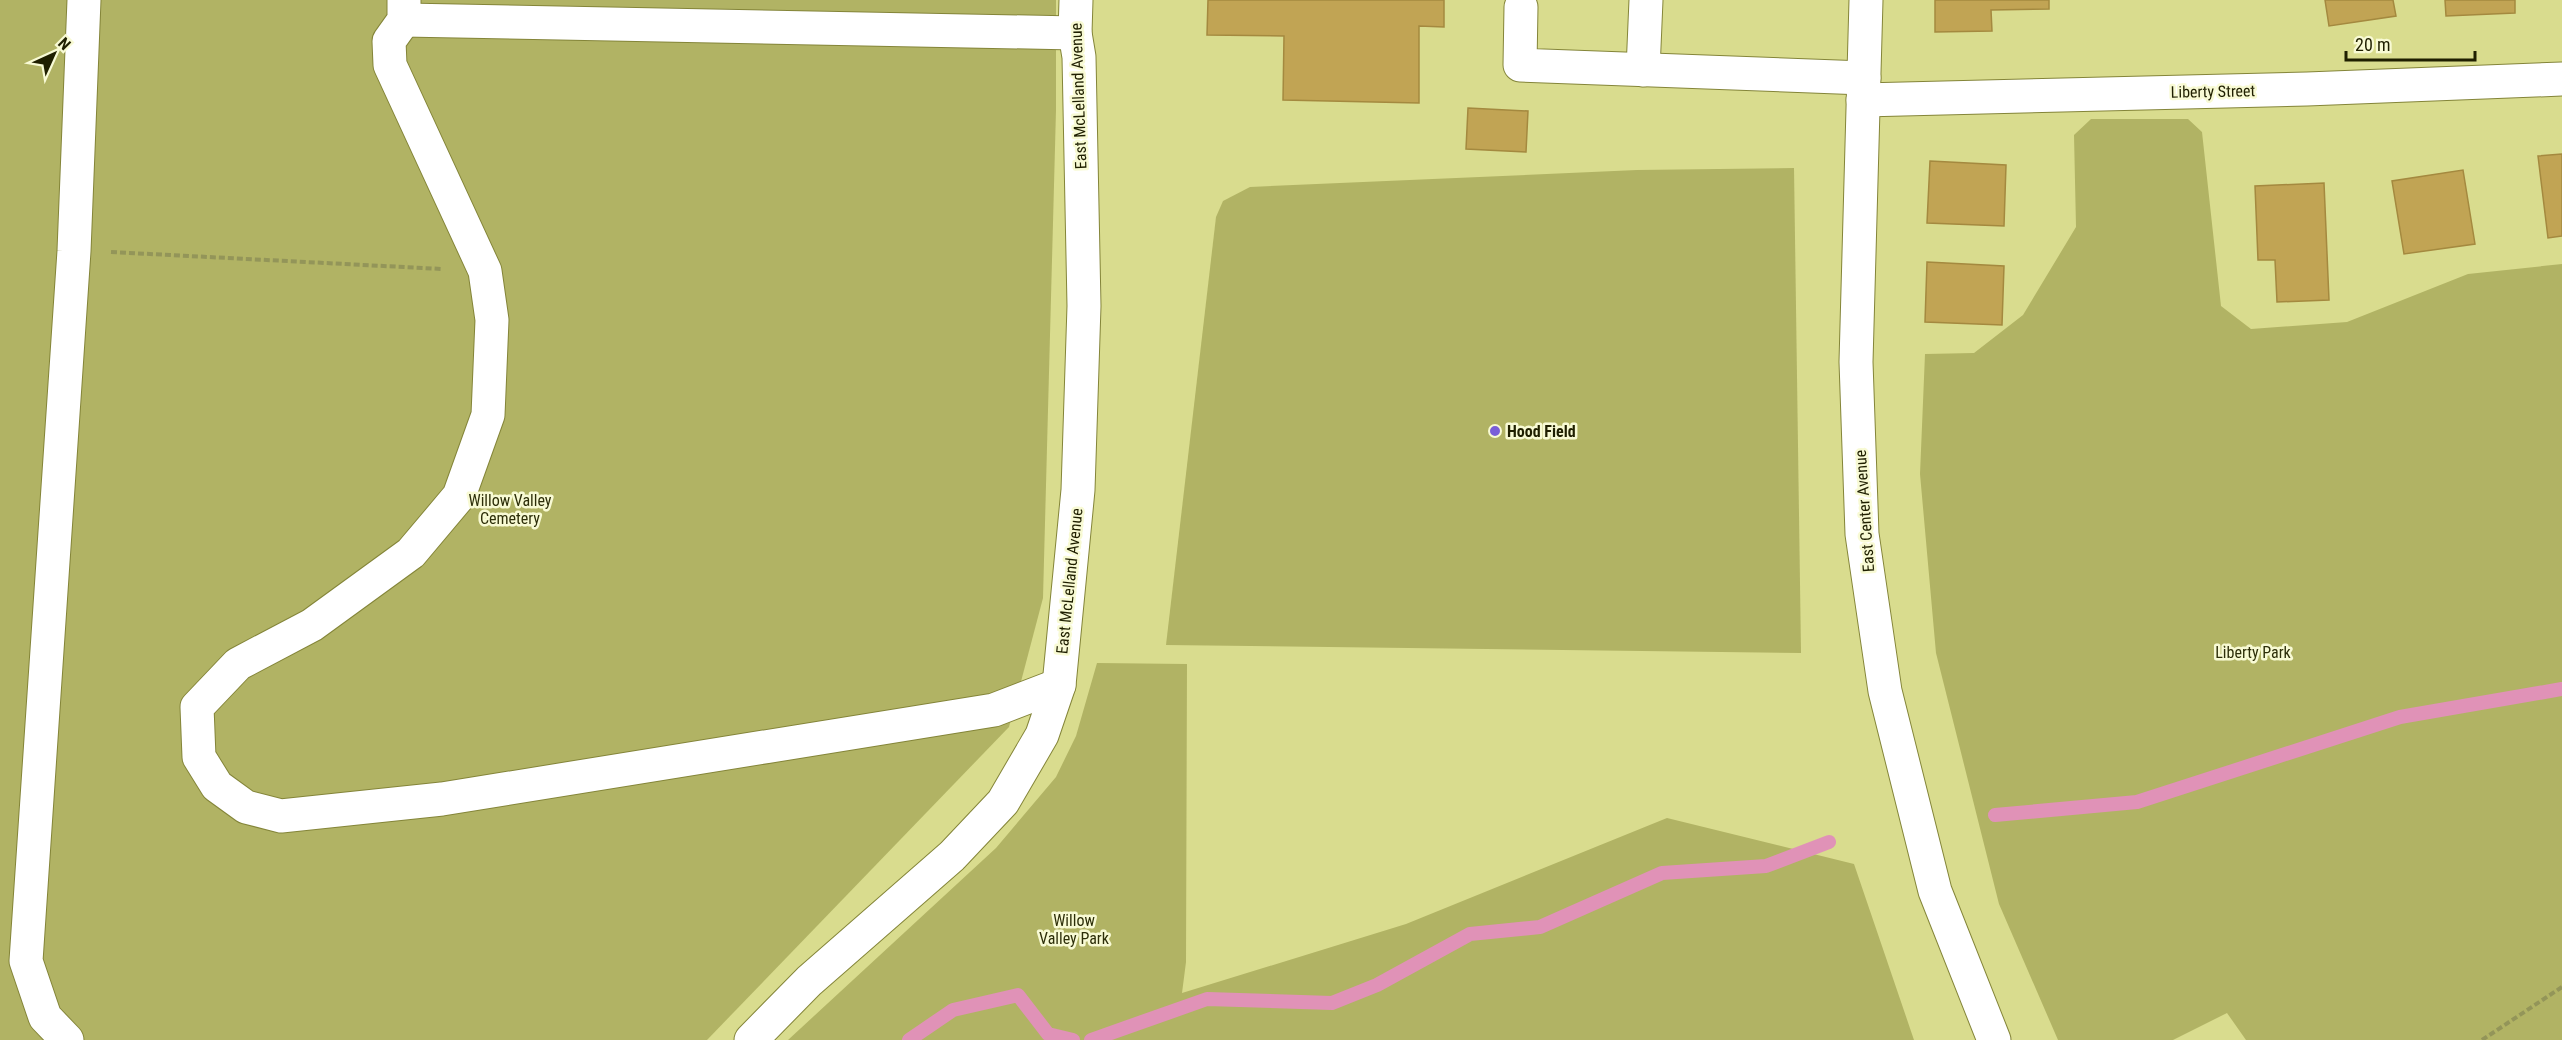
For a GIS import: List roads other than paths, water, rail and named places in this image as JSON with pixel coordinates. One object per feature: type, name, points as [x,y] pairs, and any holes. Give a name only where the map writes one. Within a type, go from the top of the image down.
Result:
[{"type":"street","points":[[67,1040],[45,1017],[26,961],[75,251],[84,0]]},
{"type":"street","name":"East McLelland Avenue","points":[[750,1040],[809,981],[952,856],[1003,802],[1042,735],[1059,685],[1078,490],[1084,306],[1079,57],[1075,33],[1076,0]]},
{"type":"street","points":[[1642,70],[1646,0]]},
{"type":"street","name":"East Center Avenue","points":[[1866,0],[1856,362],[1862,534],[1885,691],[1932,880],[1994,1040]]},
{"type":"street","name":"Liberty Street","points":[[1521,8],[1520,65],[1642,70],[1864,89],[2307,89],[2562,79]]},
{"type":"street","points":[[1059,685],[994,710],[442,799],[281,816],[246,807],[217,786],[199,757],[197,707],[238,664],[312,625],[411,553],[459,496],[488,415],[492,320],[485,271],[390,65],[389,41],[404,10],[1075,33]]},
{"type":"waterway","points":[[1995,815],[2137,802],[2400,717],[2562,689]]},
{"type":"waterway","points":[[1091,1040],[1207,999],[1332,1003],[1377,985],[1470,934],[1540,927],[1662,873],[1766,866],[1829,842]]},
{"type":"waterway","points":[[909,1040],[953,1010],[1018,995],[1048,1034],[1073,1040]]},
{"type":"place","name":"Hood Field","points":[[1495,431]]},
{"type":"park label","name":"Willow Valley Cemetery","points":[[510,509]]},
{"type":"park label","name":"Liberty Park","points":[[2253,652]]},
{"type":"park label","name":"Willow Valley Park","points":[[1074,929]]}]
